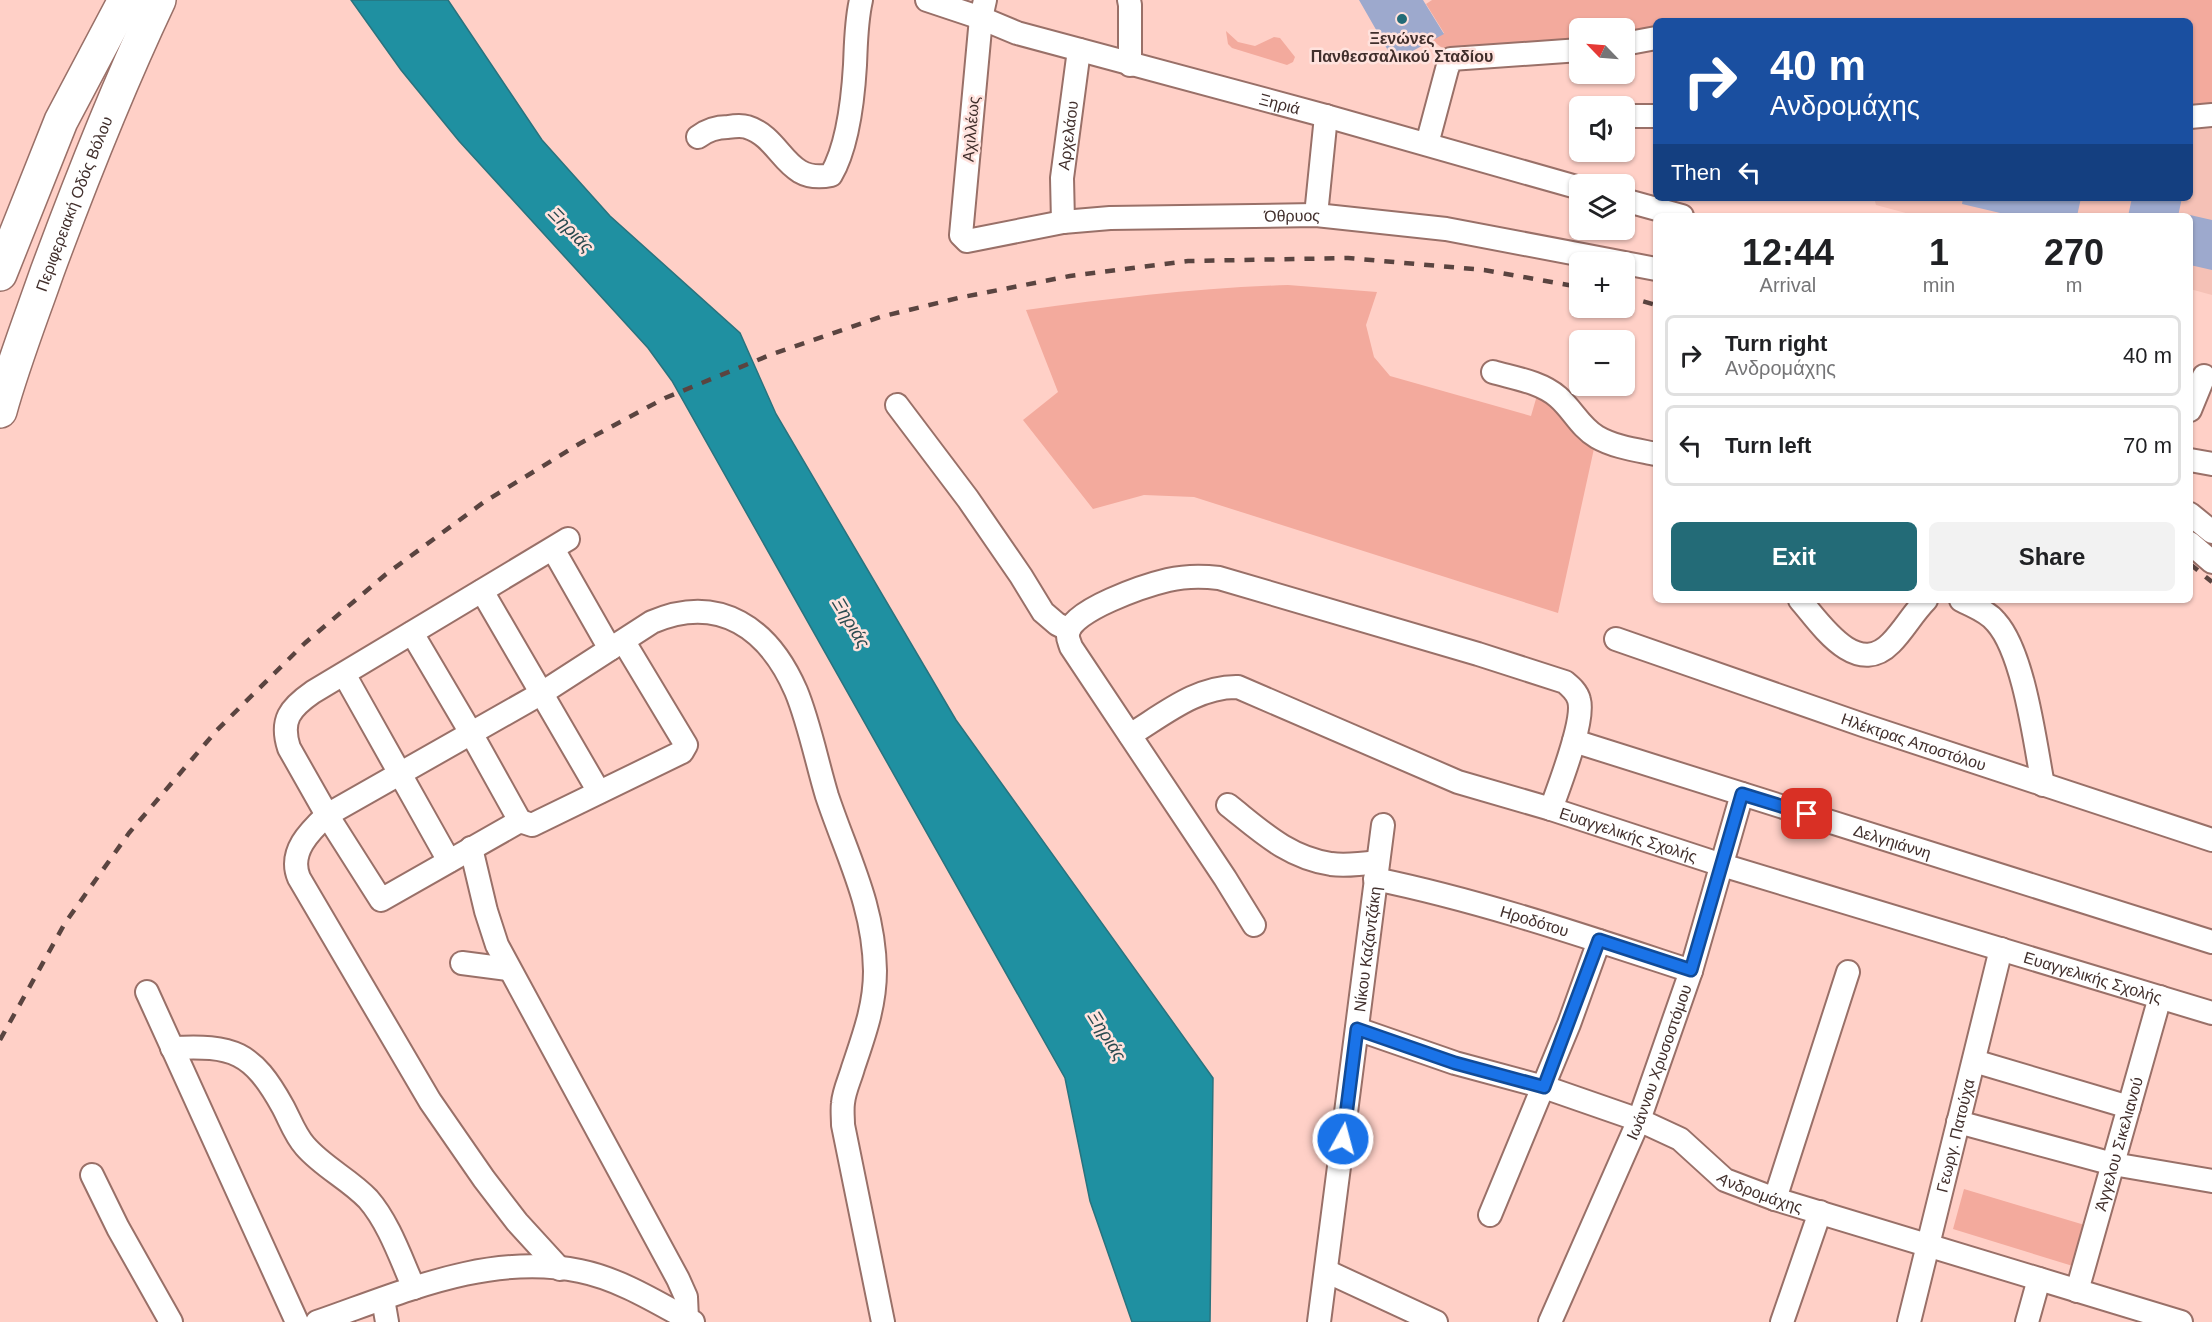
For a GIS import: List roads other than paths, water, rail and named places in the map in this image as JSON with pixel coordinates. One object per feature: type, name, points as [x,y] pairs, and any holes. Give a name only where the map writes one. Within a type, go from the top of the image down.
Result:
[{"type":"main road","points":[[0,274],[61,121],[92,14],[99,0]]},
{"type":"main road","points":[[61,121],[125,0]]},
{"type":"main road","name":"Περιφερειακή Οδός Βόλου","points":[[0,411],[57,245],[103,128],[159,0]]},
{"type":"main road","points":[[103,128],[153,39],[178,0]]},
{"type":"street","points":[[698,137],[705,132],[722,127],[746,126],[759,133],[797,172],[811,177],[831,175],[839,162],[846,137],[855,68],[857,17],[861,0]]},
{"type":"street","name":"Ξηριά","points":[[927,0],[983,9],[1017,33],[1326,116],[1569,185]]},
{"type":"street","points":[[965,0],[983,9]]},
{"type":"street","points":[[1129,0],[1130,65]]},
{"type":"street","name":"Αχιλλέως","points":[[963,239],[961,235],[983,9]]},
{"type":"street","points":[[1635,42],[1653,39]]},
{"type":"street","name":"Αρχελάου","points":[[1063,222],[1062,178],[1078,50]]},
{"type":"street","points":[[1427,144],[1451,59],[1569,51]]},
{"type":"street","points":[[2193,117],[2212,115]]},
{"type":"street","points":[[1316,215],[1326,116]]},
{"type":"street","points":[[1635,116],[1653,116]]},
{"type":"street","points":[[1635,203],[1671,213]]},
{"type":"street","name":"Όθρυος","points":[[963,239],[971,241],[1063,222],[1110,218],[1316,215],[1446,229],[1570,252]]},
{"type":"street","name":"Όθρυος","points":[[1635,264],[1653,268]]},
{"type":"street","points":[[1493,372],[1548,390],[1559,398],[1577,421],[1601,439],[1653,453]]},
{"type":"street","points":[[2193,402],[2202,376]]},
{"type":"street","points":[[897,405],[974,508],[1043,612],[1069,630]]},
{"type":"street","points":[[2193,461],[2212,464]]},
{"type":"street","points":[[2193,516],[2212,532]]},
{"type":"street","points":[[411,633],[520,821],[532,825],[682,752],[686,745],[617,645],[560,544],[411,633],[296,704],[285,725],[285,737],[289,748],[327,815],[381,900],[520,821]]},
{"type":"street","points":[[2193,546],[2212,562]]},
{"type":"street","points":[[1254,925],[1071,647],[1067,636],[1082,614],[1156,584],[1186,577],[1220,578],[1565,682],[1574,690],[1580,701],[1574,741],[1551,809]]},
{"type":"street","points":[[482,591],[600,792]]},
{"type":"street","points":[[1803,603],[1837,642],[1848,651],[1868,655],[1879,652],[1890,644],[1923,603]]},
{"type":"street","points":[[1967,603],[1986,612],[1997,623],[2014,652],[2043,785]]},
{"type":"street","points":[[560,1269],[516,1222],[430,1101],[299,878],[295,864],[301,846],[314,827],[327,815],[542,693],[652,622],[667,615],[686,611],[714,612],[733,619],[755,632],[776,655],[796,692],[828,798],[858,875],[871,927],[875,968],[874,1003],[843,1102],[843,1125],[883,1322]]},
{"type":"street","name":"Ηλέκτρας Αποστόλου","points":[[1616,639],[2043,785],[2212,840]]},
{"type":"street","points":[[344,674],[449,861]]},
{"type":"street","name":"Ευαγγελικής Σχολής","points":[[1130,735],[1187,699],[1226,687],[1238,687],[1458,782],[1551,809],[1722,865],[2212,1013]]},
{"type":"street","name":"Δελγηιάννη","points":[[1574,741],[2212,942]]},
{"type":"street","name":"Ιωάννου Χρυσοστόμου","points":[[1550,1322],[1639,1120],[1691,970],[1742,794]]},
{"type":"street","name":"Ηροδότου","points":[[1228,805],[1276,844],[1292,853],[1331,864],[1376,871],[1412,887],[1599,940],[1691,970]]},
{"type":"street","name":"Νίκου Καζαντζάκη","points":[[1319,1322],[1383,825]]},
{"type":"street","points":[[471,848],[490,923],[508,969],[578,1092],[678,1279],[686,1297],[690,1320]]},
{"type":"street","points":[[1490,1215],[1544,1087],[1599,940]]},
{"type":"street","name":"Γεωργ. Πατούχα","points":[[1909,1322],[2001,949]]},
{"type":"street","points":[[462,963],[508,969]]},
{"type":"street","points":[[1775,1199],[1848,972]]},
{"type":"street","points":[[147,992],[297,1322]]},
{"type":"street","name":"Άγγελου Σικελιανού","points":[[2078,1291],[2160,997]]},
{"type":"street","name":"Ανδρομάχης","points":[[1357,1029],[1455,1063],[1544,1087],[1639,1120],[1680,1139],[1725,1180],[1775,1199],[2078,1291],[2139,1316],[2181,1322]]},
{"type":"street","points":[[172,1048],[216,1047],[241,1057],[258,1069],[270,1084],[302,1143],[372,1205],[414,1288]]},
{"type":"street","points":[[1974,1060],[2129,1107]]},
{"type":"street","points":[[1958,1122],[2113,1164],[2212,1181]]},
{"type":"street","points":[[92,1175],[118,1228],[171,1322]]},
{"type":"street","points":[[1782,1322],[1820,1212]]},
{"type":"street","points":[[317,1322],[414,1288],[469,1272],[510,1266],[580,1271],[615,1282],[690,1320]]},
{"type":"street","points":[[1326,1271],[1436,1322]]},
{"type":"street","points":[[2027,1322],[2039,1279]]},
{"type":"street","points":[[383,1299],[387,1322]]},
{"type":"water","name":"Ξηριάς","points":[[351,0],[448,0],[542,140],[610,216],[740,333],[776,414],[956,720],[1213,1078],[1210,1322],[1132,1322],[1090,1201],[1065,1078],[672,381],[648,348],[459,141],[401,70]]},
{"type":"railway","points":[[0,1040],[65,923],[129,833],[217,730],[305,643],[385,575],[484,502],[579,444],[665,398],[770,355],[880,317],[958,298],[1070,276],[1188,261],[1348,258],[1484,270],[1569,285]]},
{"type":"railway","points":[[1635,299],[1653,304]]},
{"type":"railway","points":[[2193,566],[2212,582]]},
{"type":"place","name":"Ξενώνες Πανθεσσαλικού Σταδίου","points":[[1402,19]]}]
